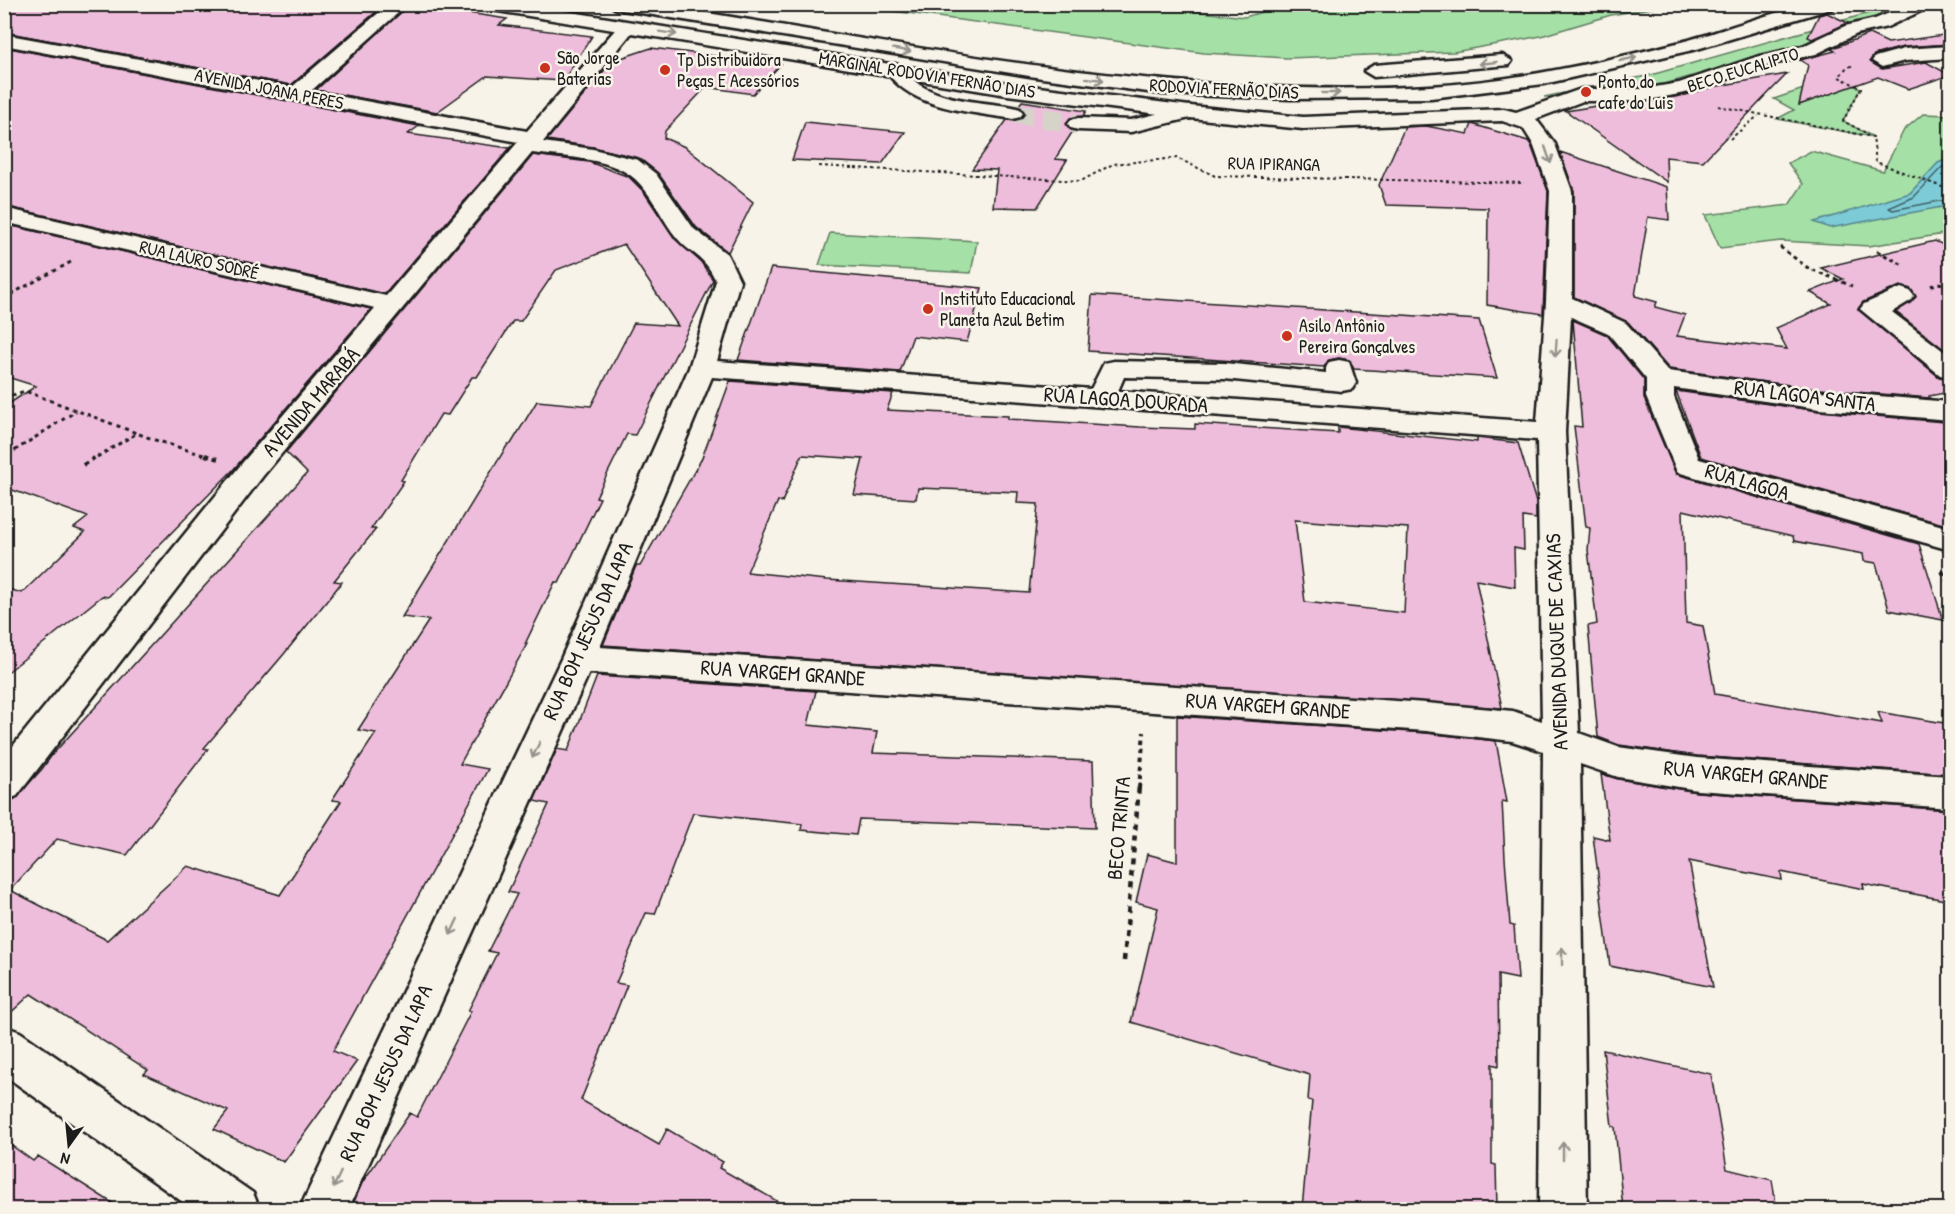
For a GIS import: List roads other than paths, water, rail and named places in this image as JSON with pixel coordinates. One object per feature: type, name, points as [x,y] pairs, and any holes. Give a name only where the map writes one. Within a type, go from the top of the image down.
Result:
[{"type":"main road","points":[[296,94],[400,4]]},
{"type":"main road","name":"MARGINAL RODOVIA FERNÃO DIAS","points":[[486,4],[622,16],[895,70],[1007,88],[1190,112]]},
{"type":"main road","points":[[734,4],[782,12]]},
{"type":"main road","name":"RODOVIA FERNÃO DIAS","points":[[622,16],[673,14],[1041,72],[1163,88],[1290,93],[1431,92],[1544,78],[1689,45],[1828,4]]},
{"type":"main road","name":"BECO EUCALIPTO","points":[[1519,118],[1581,95],[1643,95],[1676,89],[1763,61],[1809,50],[1851,30],[1881,23],[1928,4]]},
{"type":"main road","points":[[673,14],[696,24],[870,58],[895,70],[913,89],[941,100],[1012,113]]},
{"type":"main road","name":"AVENIDA MARABÁ","points":[[4,785],[253,469],[530,143],[622,16]]},
{"type":"main road","name":"AVENIDA JOANA PERES","points":[[4,39],[296,94],[530,143]]},
{"type":"main road","points":[[1882,61],[1904,55],[1950,52]]},
{"type":"main road","points":[[1356,72],[1403,71],[1522,59]]},
{"type":"main road","points":[[1078,124],[1131,126],[1216,108],[1415,106],[1465,101],[1544,78]]},
{"type":"main road","name":"RODOVIA FERNÃO DIAS","points":[[1190,112],[1303,123],[1489,115],[1519,118]]},
{"type":"main road","name":"AVENIDA DUQUE DE CAXIAS","points":[[1519,118],[1531,124],[1544,144],[1561,191],[1559,302],[1551,432],[1561,741],[1563,1209]]},
{"type":"main road","name":"RUA BOM JESUS DA LAPA","points":[[323,1209],[578,658],[702,368],[728,281],[718,259],[686,234],[648,179],[630,165],[593,155],[530,143]]},
{"type":"main road","name":"RUA LAURO SODRÉ","points":[[4,215],[394,305]]},
{"type":"main road","points":[[1901,296],[1888,305],[1873,309],[1950,369]]},
{"type":"main road","points":[[1559,302],[1617,328],[1660,378]]},
{"type":"main road","name":"RUA LAGOA DOURADA","points":[[702,368],[1551,432]]},
{"type":"main road","points":[[1101,398],[1114,369],[1224,371],[1342,383],[1339,368]]},
{"type":"main road","name":"RUA LAGOA SANTA","points":[[1660,378],[1819,400],[1950,411]]},
{"type":"main road","name":"RUA LAGOA","points":[[1660,378],[1660,397],[1688,465],[1950,539]]},
{"type":"main road","name":"RUA VARGEM GRANDE","points":[[578,658],[1502,725],[1561,741],[1618,762],[1697,774],[1950,792]]},
{"type":"main road","points":[[4,1048],[237,1209]]},
{"type":"water","points":[[1950,158],[1950,204],[1947,206],[1830,228],[1814,222],[1910,193],[1938,163]]},
{"type":"tunnel","points":[[1013,113],[1078,124]]},
{"type":"place","name":"São Jorge Baterias","points":[[545,68]]},
{"type":"place","name":"Tp Distribuidora Peças E Acessórios","points":[[665,70]]},
{"type":"place","name":"Ponto do cafe do Luis","points":[[1586,92]]},
{"type":"place","name":"Instituto Educacional Planeta Azul Betim","points":[[928,309]]},
{"type":"place","name":"Asilo Antônio Pereira Gonçalves","points":[[1287,336]]}]
